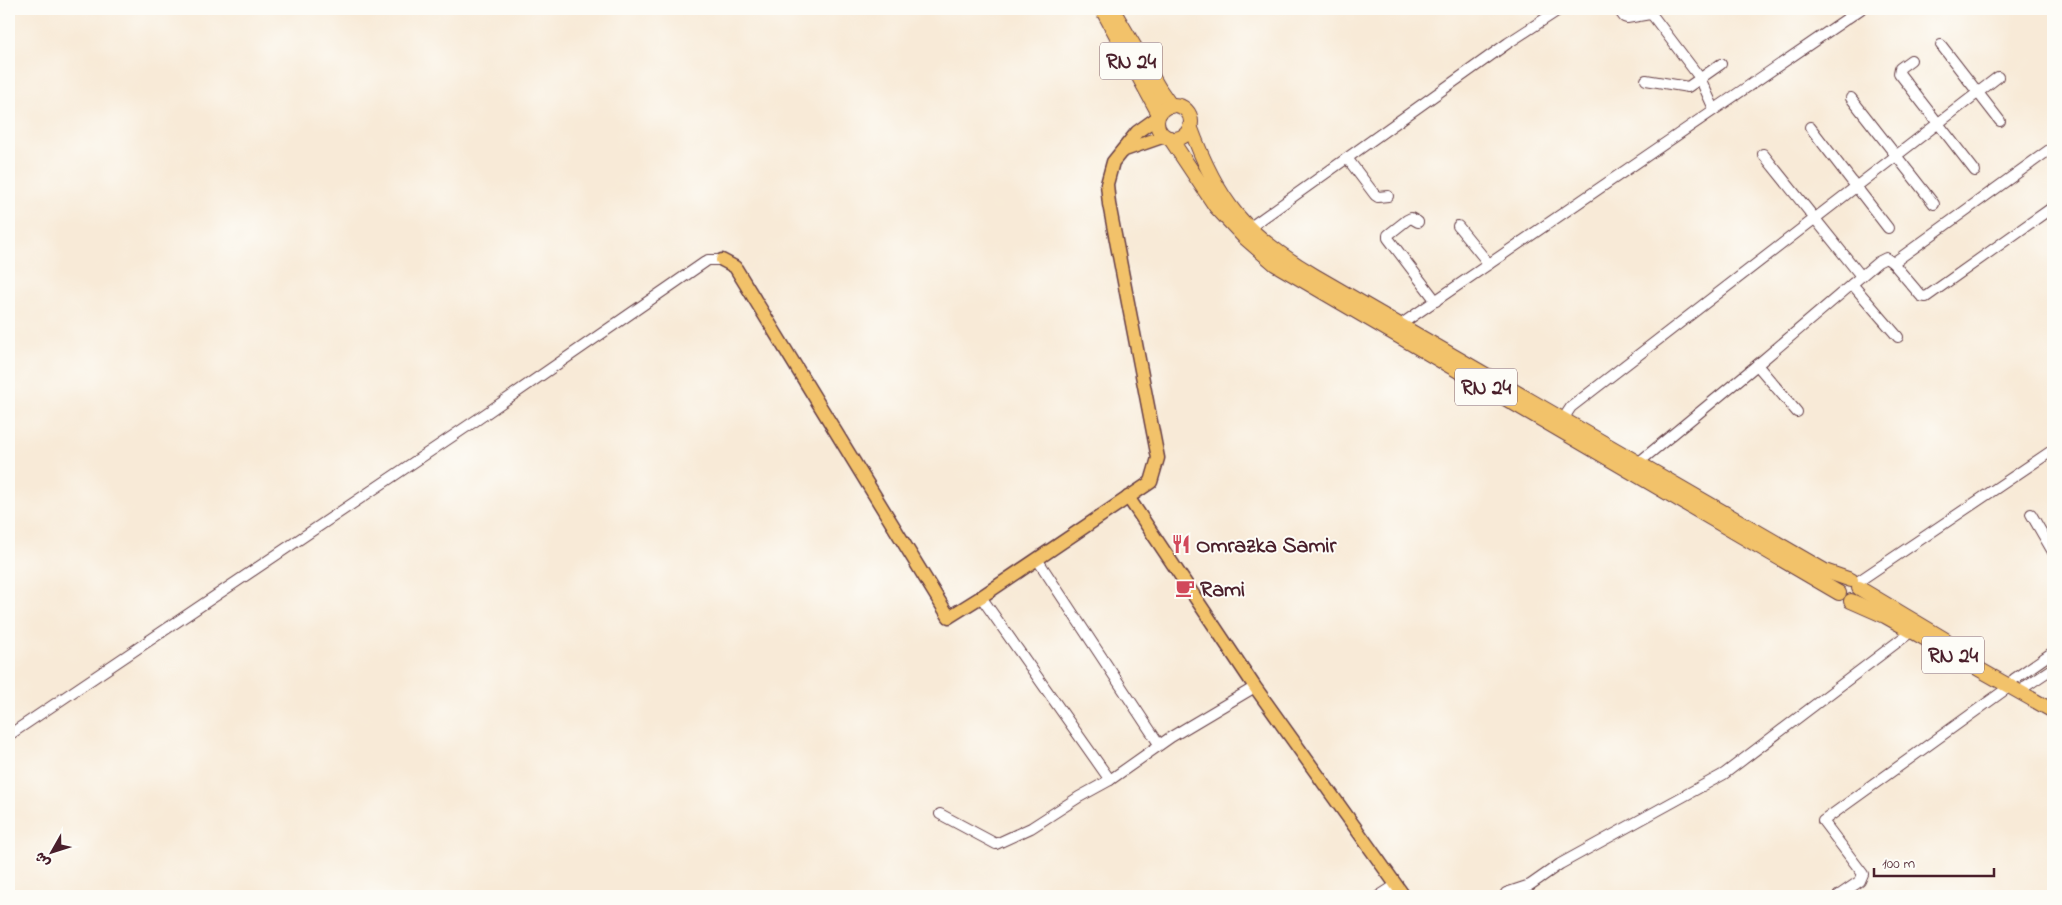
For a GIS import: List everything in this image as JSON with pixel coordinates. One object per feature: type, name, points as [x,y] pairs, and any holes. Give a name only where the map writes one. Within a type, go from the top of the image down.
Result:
[{"type":"highway","name":"RN 24","points":[[1102,9],[1159,115]]},
{"type":"highway","name":"RN 24","points":[[1112,9],[1160,90],[1172,106]]},
{"type":"highway","points":[[1172,106],[1180,106],[1190,118],[1190,126],[1183,136],[1168,137],[1158,128],[1159,115],[1164,108],[1172,106]]},
{"type":"highway","name":"RN 24","points":[[1190,126],[1218,189],[1233,211],[1248,228],[1298,267],[1826,571],[1855,584],[1890,608],[2017,684],[2053,711]]},
{"type":"highway","name":"RN 24","points":[[1168,137],[1216,206],[1244,237],[1275,264],[1839,593]]},
{"type":"highway","points":[[1842,584],[1855,584],[1858,598],[1851,601],[1842,599],[1839,593],[1842,584]]},
{"type":"highway","name":"RN 24","points":[[1851,601],[2053,702]]},
{"type":"main road","points":[[722,260],[736,267],[948,617],[981,597],[1151,482],[1158,458],[1109,204],[1108,184],[1110,169],[1117,156],[1137,132],[1159,115]]},
{"type":"main road","points":[[1122,151],[1152,139],[1168,137]]},
{"type":"main road","points":[[1128,497],[1255,687],[1404,896]]},
{"type":"street","points":[[1248,228],[1508,43],[1560,9]]},
{"type":"street","points":[[1618,9],[1627,18],[1650,14],[1653,16],[1700,78],[1714,109]]},
{"type":"street","points":[[1400,326],[1861,9]]},
{"type":"street","points":[[1941,44],[2000,121]]},
{"type":"street","points":[[1911,60],[1898,70],[1975,171]]},
{"type":"street","points":[[1646,80],[1688,87],[1721,64]]},
{"type":"street","points":[[1565,420],[1571,407],[1998,77]]},
{"type":"street","points":[[1851,98],[1934,204]]},
{"type":"street","points":[[1810,127],[1888,228]]},
{"type":"street","points":[[1893,263],[2049,150],[2053,150]]},
{"type":"street","points":[[1763,154],[1861,276]]},
{"type":"street","points":[[1347,158],[1375,195],[1378,197],[1388,196]]},
{"type":"street","points":[[1638,463],[1757,365],[1882,258],[1886,258],[1893,263],[1921,296],[1926,297],[2053,207]]},
{"type":"street","points":[[1418,222],[1411,218],[1388,235],[1388,238],[1436,301]]},
{"type":"street","points":[[1458,226],[1489,264]]},
{"type":"street","points":[[9,735],[494,408],[708,260],[722,260]]},
{"type":"street","points":[[1852,284],[1898,337]]},
{"type":"street","points":[[1757,365],[1796,412]]},
{"type":"street","points":[[1855,584],[2053,450]]},
{"type":"street","points":[[2031,514],[2053,552]]},
{"type":"street","points":[[1037,559],[1159,744]]},
{"type":"street","points":[[981,597],[1110,780]]},
{"type":"street","points":[[1506,893],[1530,885],[1560,864],[1724,774],[1912,631]]},
{"type":"street","points":[[1838,896],[1860,881],[1863,874],[1824,821],[2017,684],[2053,652]]},
{"type":"street","points":[[2017,684],[2053,668]]},
{"type":"street","points":[[940,814],[996,844],[1031,828],[1079,797],[1110,780],[1159,744],[1255,687]]},
{"type":"street","points":[[1379,896],[1396,885]]},
{"type":"place","name":"Omrazka Samir","points":[[1181,544]]},
{"type":"place","name":"Rami","points":[[1185,588]]}]
